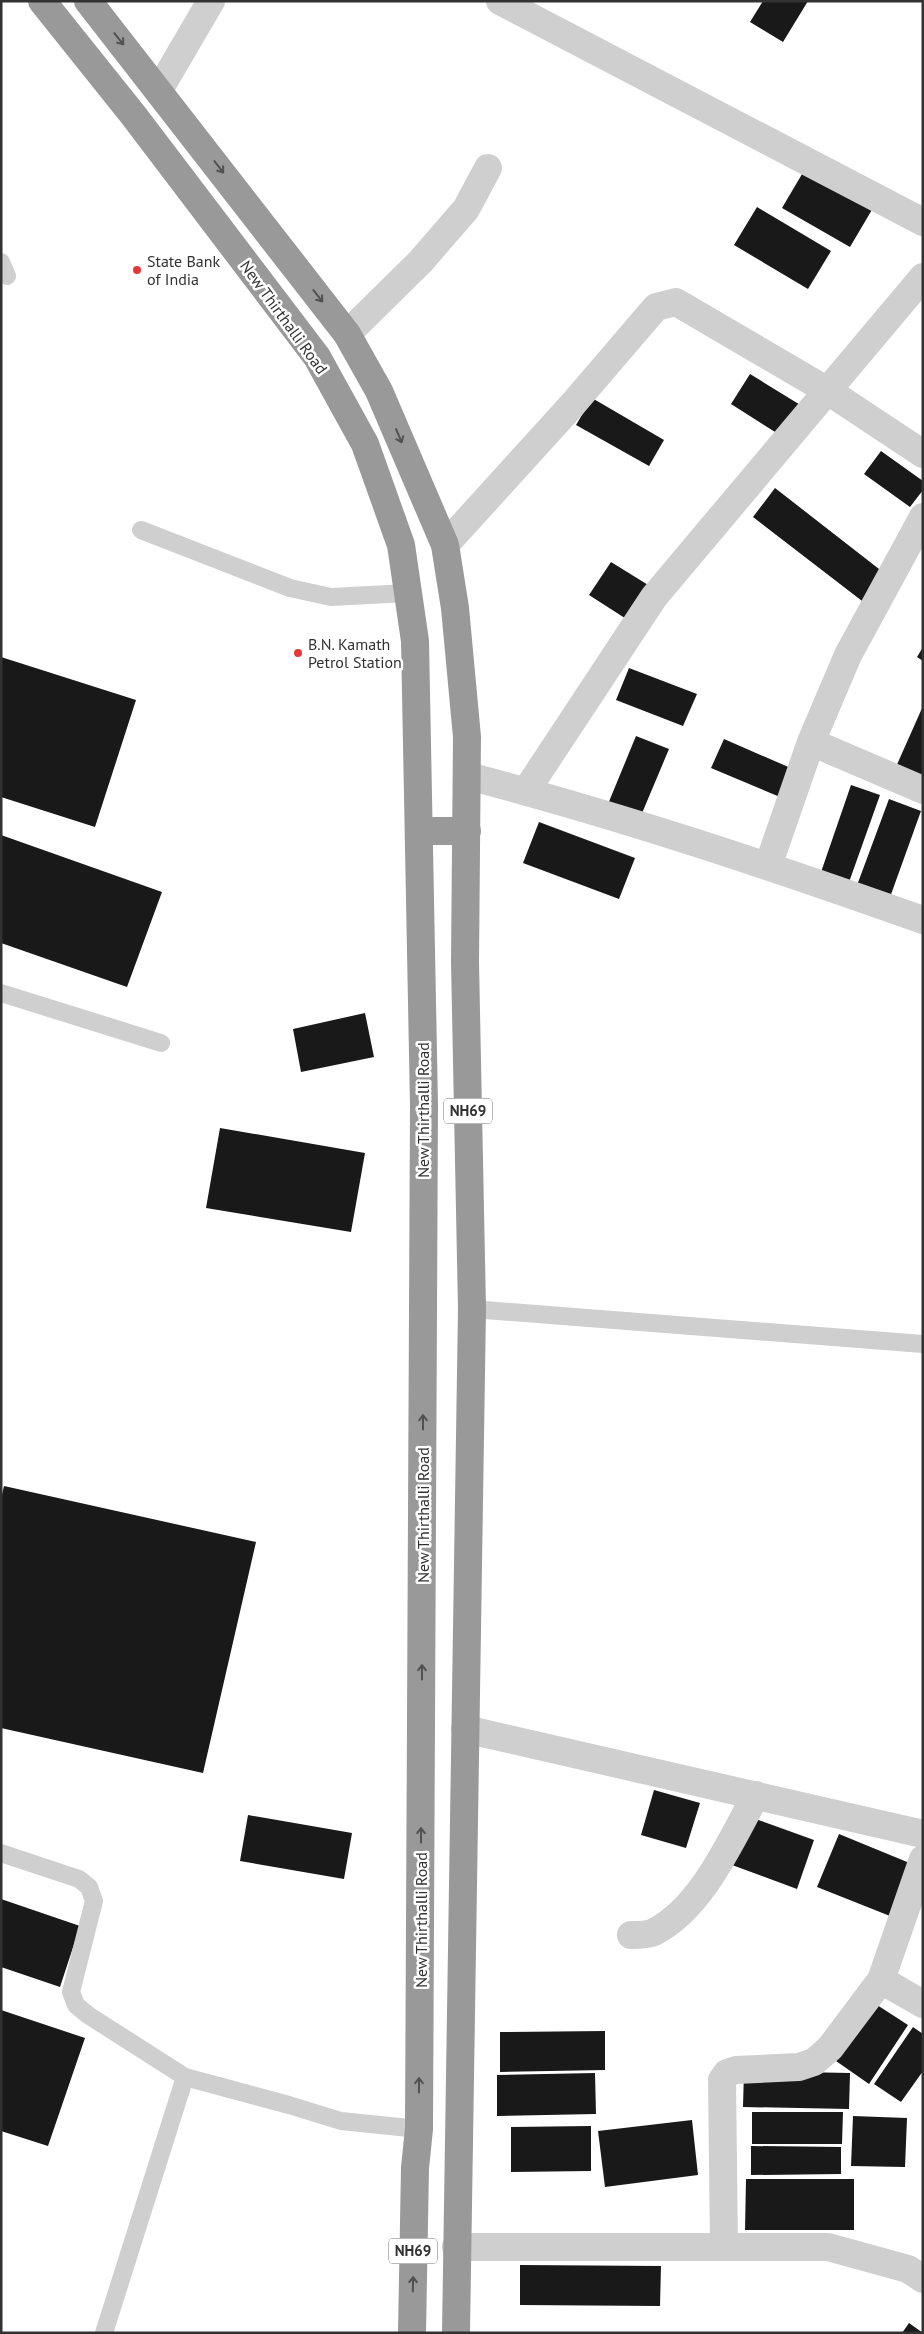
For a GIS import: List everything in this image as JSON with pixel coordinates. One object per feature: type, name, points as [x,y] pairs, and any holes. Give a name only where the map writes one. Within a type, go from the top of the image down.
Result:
[{"type":"highway","name":"New Thirthalli Road","points":[[42,1],[134,116],[317,357],[365,444],[401,545],[415,641],[420,831],[424,1134],[419,2128],[415,2168],[412,2333]]},
{"type":"highway","name":"NH69","points":[[88,1],[348,334],[379,391],[445,545],[456,618],[467,737],[465,962],[472,1309],[456,2333]]},
{"type":"highway","points":[[420,831],[467,831]]},
{"type":"street","points":[[159,90],[211,1]]},
{"type":"street","points":[[500,1],[923,222]]},
{"type":"street","points":[[348,334],[421,261],[466,209],[488,168]]},
{"type":"street","points":[[526,791],[654,597],[923,277]]},
{"type":"street","points":[[445,545],[573,404],[656,307],[676,302],[828,391],[923,454]]},
{"type":"street","points":[[768,866],[811,742],[848,655],[923,517]]},
{"type":"street","points":[[811,742],[923,790]]},
{"type":"street","points":[[468,776],[526,791],[768,866],[923,920]]},
{"type":"street","points":[[465,1729],[923,1834]]},
{"type":"street","points":[[631,1936],[652,1933],[685,1911],[720,1860],[756,1795]]},
{"type":"street","points":[[724,2247],[722,2080],[727,2073],[736,2070],[799,2067],[814,2062],[830,2048],[881,1980],[923,1859]]},
{"type":"street","points":[[881,1980],[923,2004]]},
{"type":"street","points":[[456,2248],[828,2246],[908,2269],[923,2278]]},
{"type":"lane","points":[[141,530],[290,588],[331,597],[408,593]]},
{"type":"lane","points":[[1,994],[162,1043]]},
{"type":"lane","points":[[472,1309],[923,1344]]},
{"type":"lane","points":[[1,1853],[79,1879],[89,1887],[94,1901],[70,1992],[76,2005],[88,2016],[185,2077],[289,2104],[341,2121],[419,2128]]},
{"type":"lane","points":[[104,2333],[185,2077]]},
{"type":"building","points":[[763,1],[808,1],[783,42],[750,22]]},
{"type":"building","points":[[805,169],[873,208],[850,247],[782,208]]},
{"type":"building","points":[[757,207],[831,251],[808,289],[734,245]]},
{"type":"building","points":[[750,374],[802,406],[783,437],[731,404]]},
{"type":"building","points":[[592,398],[664,440],[649,466],[576,425]]},
{"type":"building","points":[[881,451],[923,481],[923,490],[910,507],[864,474]]},
{"type":"building","points":[[775,488],[888,576],[866,604],[753,517]]},
{"type":"building","points":[[611,562],[653,588],[631,622],[589,595]]},
{"type":"building","points":[[923,647],[923,661],[917,657]]},
{"type":"building","points":[[1,657],[136,700],[95,827],[1,797]]},
{"type":"building","points":[[629,668],[697,694],[683,726],[616,700]]},
{"type":"building","points":[[923,706],[923,780],[895,769]]},
{"type":"building","points":[[636,736],[669,749],[640,818],[608,804]]},
{"type":"building","points":[[724,739],[793,769],[780,797],[711,768]]},
{"type":"building","points":[[851,785],[880,795],[848,885],[820,875]]},
{"type":"building","points":[[889,799],[921,811],[889,900],[856,888]]},
{"type":"building","points":[[539,822],[635,858],[619,899],[523,863]]},
{"type":"building","points":[[1,835],[162,892],[127,987],[1,943]]},
{"type":"building","points":[[365,1013],[374,1057],[301,1072],[293,1029]]},
{"type":"building","points":[[220,1128],[365,1153],[351,1232],[206,1208]]},
{"type":"building","points":[[4,1486],[256,1542],[203,1773],[1,1728],[1,1499]]},
{"type":"building","points":[[654,1790],[700,1803],[686,1848],[641,1835]]},
{"type":"building","points":[[248,1815],[352,1833],[344,1879],[240,1861]]},
{"type":"building","points":[[750,1817],[814,1840],[797,1889],[732,1865]]},
{"type":"building","points":[[839,1834],[912,1864],[890,1916],[817,1887]]},
{"type":"building","points":[[1,1899],[80,1926],[60,1987],[1,1967]]},
{"type":"building","points":[[874,2003],[908,2025],[869,2084],[836,2061]]},
{"type":"building","points":[[1,2010],[85,2038],[48,2146],[1,2131]]},
{"type":"building","points":[[913,2027],[923,2034],[923,2071],[901,2102],[874,2084]]},
{"type":"building","points":[[605,2031],[605,2070],[500,2072],[500,2032]]},
{"type":"building","points":[[744,2071],[850,2073],[849,2109],[743,2107]]},
{"type":"building","points":[[595,2073],[596,2114],[497,2116],[497,2075]]},
{"type":"building","points":[[752,2112],[843,2112],[842,2144],[752,2144]]},
{"type":"building","points":[[853,2116],[907,2118],[905,2167],[851,2166]]},
{"type":"building","points":[[692,2120],[698,2175],[605,2187],[598,2131]]},
{"type":"building","points":[[591,2126],[591,2171],[511,2172],[511,2127]]},
{"type":"building","points":[[751,2146],[841,2147],[841,2174],[751,2175]]},
{"type":"building","points":[[746,2179],[854,2179],[854,2230],[745,2230]]},
{"type":"building","points":[[520,2265],[661,2266],[660,2306],[520,2305]]},
{"type":"building","points":[[909,2323],[923,2333],[902,2333]]},
{"type":"place","name":"State Bank of India","points":[[137,270]]},
{"type":"place","name":"B.N. Kamath Petrol Station","points":[[298,653]]}]
